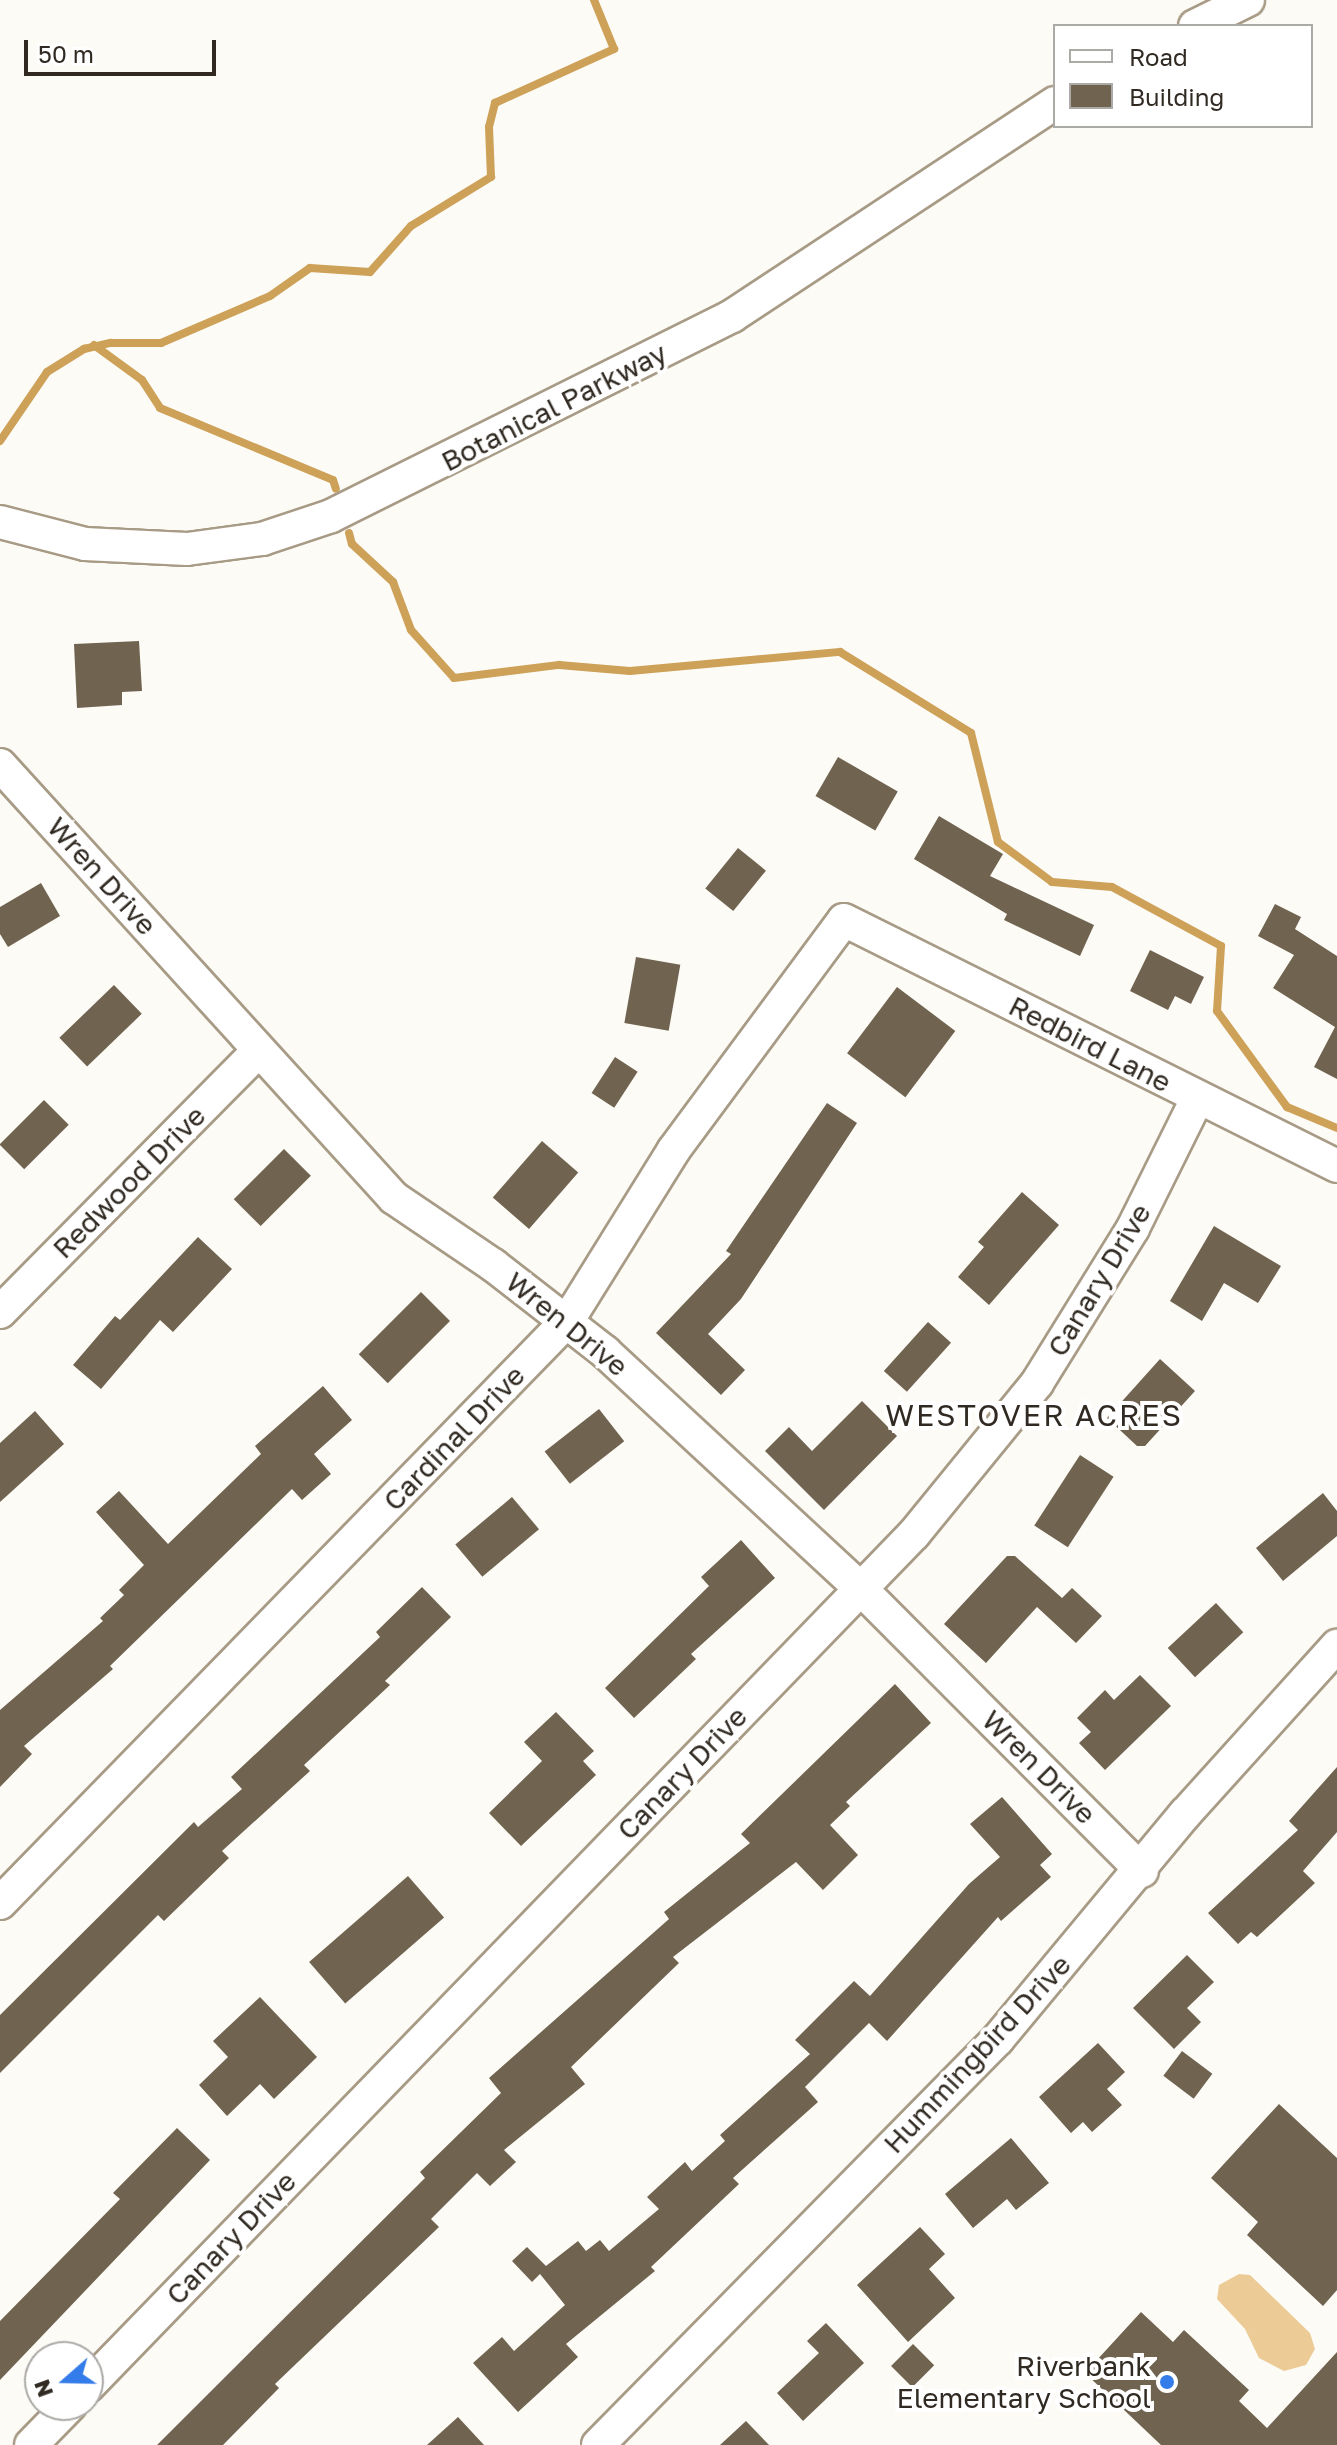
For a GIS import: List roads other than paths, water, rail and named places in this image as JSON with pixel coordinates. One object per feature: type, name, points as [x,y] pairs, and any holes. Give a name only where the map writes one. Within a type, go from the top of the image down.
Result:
[{"type":"street","points":[[1199,24],[1248,0]]},
{"type":"street","name":"Botanical Parkway","points":[[0,522],[85,544],[187,549],[262,539],[331,516],[732,316],[1053,104]]},
{"type":"street","name":"Wren Drive","points":[[3,766],[394,1198],[568,1320],[861,1589],[1142,1871]]},
{"type":"street","name":"Redbird Lane","points":[[844,920],[1197,1099],[1337,1166]]},
{"type":"street","name":"Cardinal Drive","points":[[0,1903],[568,1320],[673,1151],[844,920]]},
{"type":"street","name":"Redwood Drive","points":[[0,1312],[258,1051]]},
{"type":"street","name":"Canary Drive","points":[[104,2370],[914,1534],[1037,1383],[1133,1228],[1197,1099]]},
{"type":"street","name":"Hummingbird Drive","points":[[598,2445],[998,2039],[1142,1871],[1185,1814],[1337,1646]]},
{"type":"street","points":[[31,2445],[54,2421]]},
{"type":"waterway","points":[[594,0],[614,49]]},
{"type":"waterway","points":[[0,441],[47,372],[84,349],[111,343],[161,343],[270,296],[310,268],[370,272],[411,226],[491,177],[489,127],[495,103],[614,49]]},
{"type":"waterway","points":[[94,345],[142,380],[160,408],[333,480],[336,489]]},
{"type":"waterway","points":[[349,533],[352,544],[393,582],[411,630],[454,678],[559,665],[630,671],[840,652],[971,733],[998,842],[1052,882],[1112,887],[1221,946],[1217,1011],[1287,1107],[1337,1128]]},
{"type":"place","name":"Riverbank Elementary School","points":[[1167,2382]]},
{"type":"district","name":"WESTOVER ACRES","points":[[1034,1415]]}]
